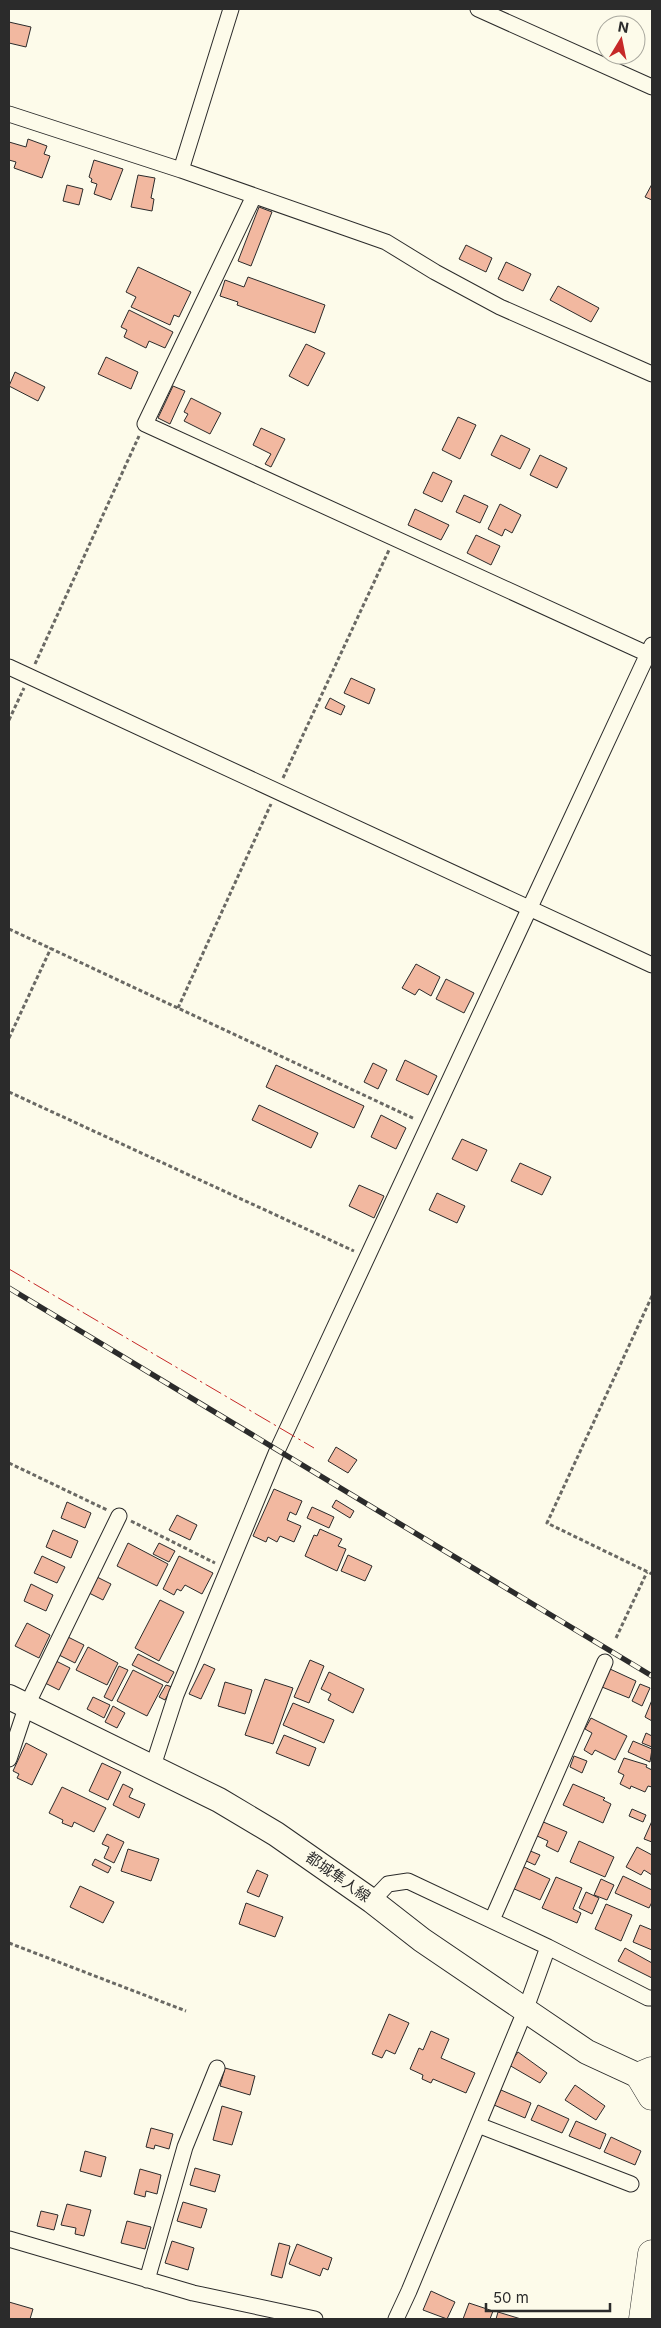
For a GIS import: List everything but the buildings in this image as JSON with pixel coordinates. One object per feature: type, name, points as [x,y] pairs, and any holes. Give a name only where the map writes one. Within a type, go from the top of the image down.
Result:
[{"type":"highway","points":[[643,2319],[652,2254]]},
{"type":"main road","name":"都城隼人線","points":[[18,1701],[219,1800],[276,1834],[372,1901],[422,1940],[587,2052],[649,2081]]},
{"type":"street","points":[[181,170],[231,9]]},
{"type":"street","points":[[478,9],[652,87]]},
{"type":"street","points":[[9,114],[181,170],[386,242],[435,272],[500,307],[652,374]]},
{"type":"street","points":[[153,1766],[176,1696],[278,1451],[529,908],[651,652],[145,424],[254,196]]},
{"type":"street","points":[[9,667],[276,792],[652,964]]},
{"type":"street","points":[[9,1759],[18,1701],[120,1516]]},
{"type":"street","points":[[492,1920],[605,1662]]},
{"type":"street","points":[[372,1901],[388,1884],[396,1881],[408,1881],[548,1947],[648,1998],[652,1998]]},
{"type":"street","points":[[396,2319],[410,2291],[526,2011],[548,1947]]},
{"type":"street","points":[[146,2280],[186,2147],[217,2068]]},
{"type":"street","points":[[478,2125],[631,2184]]},
{"type":"street","points":[[9,2239],[193,2293],[314,2319]]},
{"type":"path","points":[[9,720],[145,424]]},
{"type":"path","points":[[178,1008],[276,792],[395,538]]},
{"type":"path","points":[[9,929],[429,1126]]},
{"type":"path","points":[[9,1038],[51,948]]},
{"type":"path","points":[[9,1092],[367,1257]]},
{"type":"path","points":[[652,1296],[547,1523],[652,1574]]},
{"type":"path","points":[[616,1638],[647,1572]]},
{"type":"path","points":[[9,1943],[186,2011]]},
{"type":"railway","points":[[9,1288],[652,1676]]},
{"type":"power","points":[[9,1269],[314,1448]]}]
